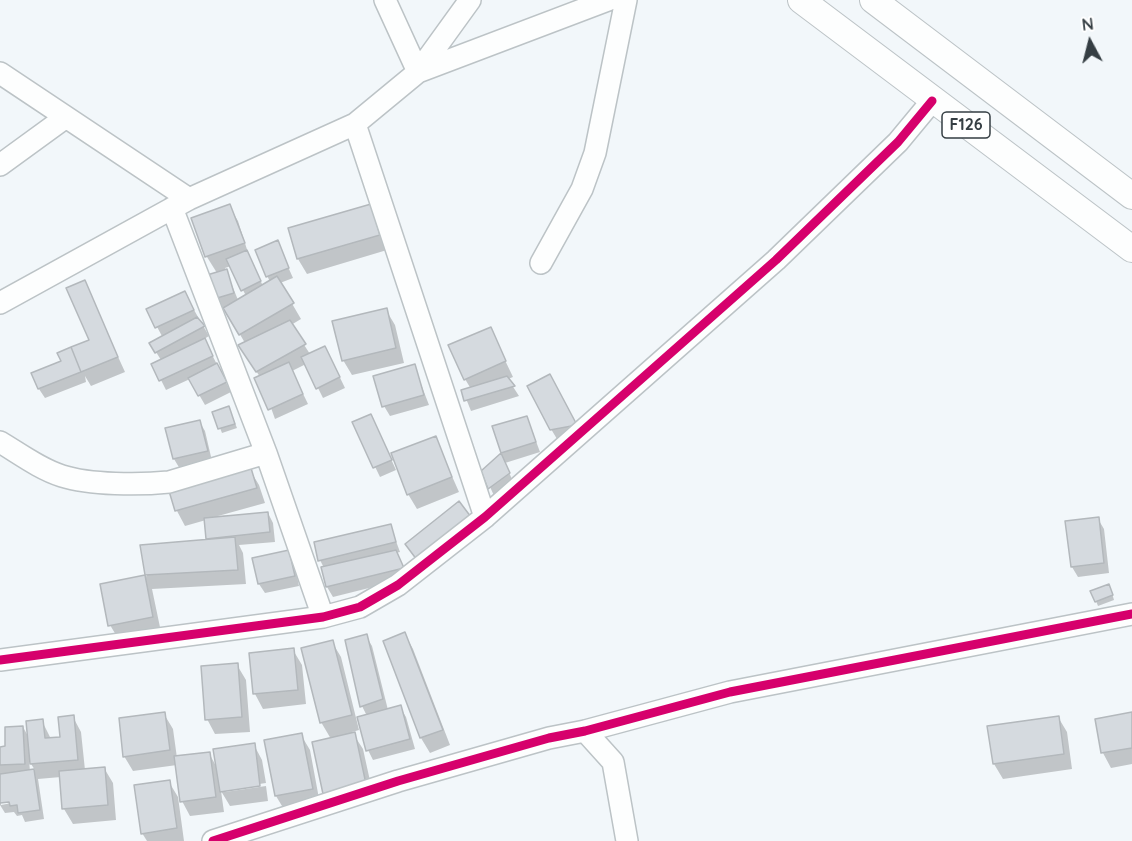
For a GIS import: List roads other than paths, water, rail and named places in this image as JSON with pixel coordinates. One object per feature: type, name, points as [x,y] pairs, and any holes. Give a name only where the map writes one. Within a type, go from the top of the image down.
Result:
[{"type":"main road","name":"F126","points":[[801,0],[932,101],[1132,249]]},
{"type":"main road","name":"F126","points":[[873,0],[1132,196]]},
{"type":"street","points":[[385,0],[418,72]]},
{"type":"street","points":[[0,303],[180,203],[355,124],[418,72],[470,0]]},
{"type":"street","points":[[418,72],[608,0]]},
{"type":"street","points":[[541,263],[582,189],[595,153],[626,0]]},
{"type":"street","points":[[0,73],[66,117],[180,203],[323,617]]},
{"type":"street","points":[[0,660],[323,617],[360,607],[398,585],[485,517],[776,260],[898,142],[932,101]]},
{"type":"street","points":[[0,165],[66,117]]},
{"type":"street","points":[[355,124],[485,517]]},
{"type":"street","points":[[0,442],[62,476],[77,480],[143,483],[169,482],[266,453]]},
{"type":"street","points":[[213,841],[398,782],[549,738],[585,731],[730,692],[1132,614]]},
{"type":"street","points":[[585,731],[613,762],[627,841]]}]
